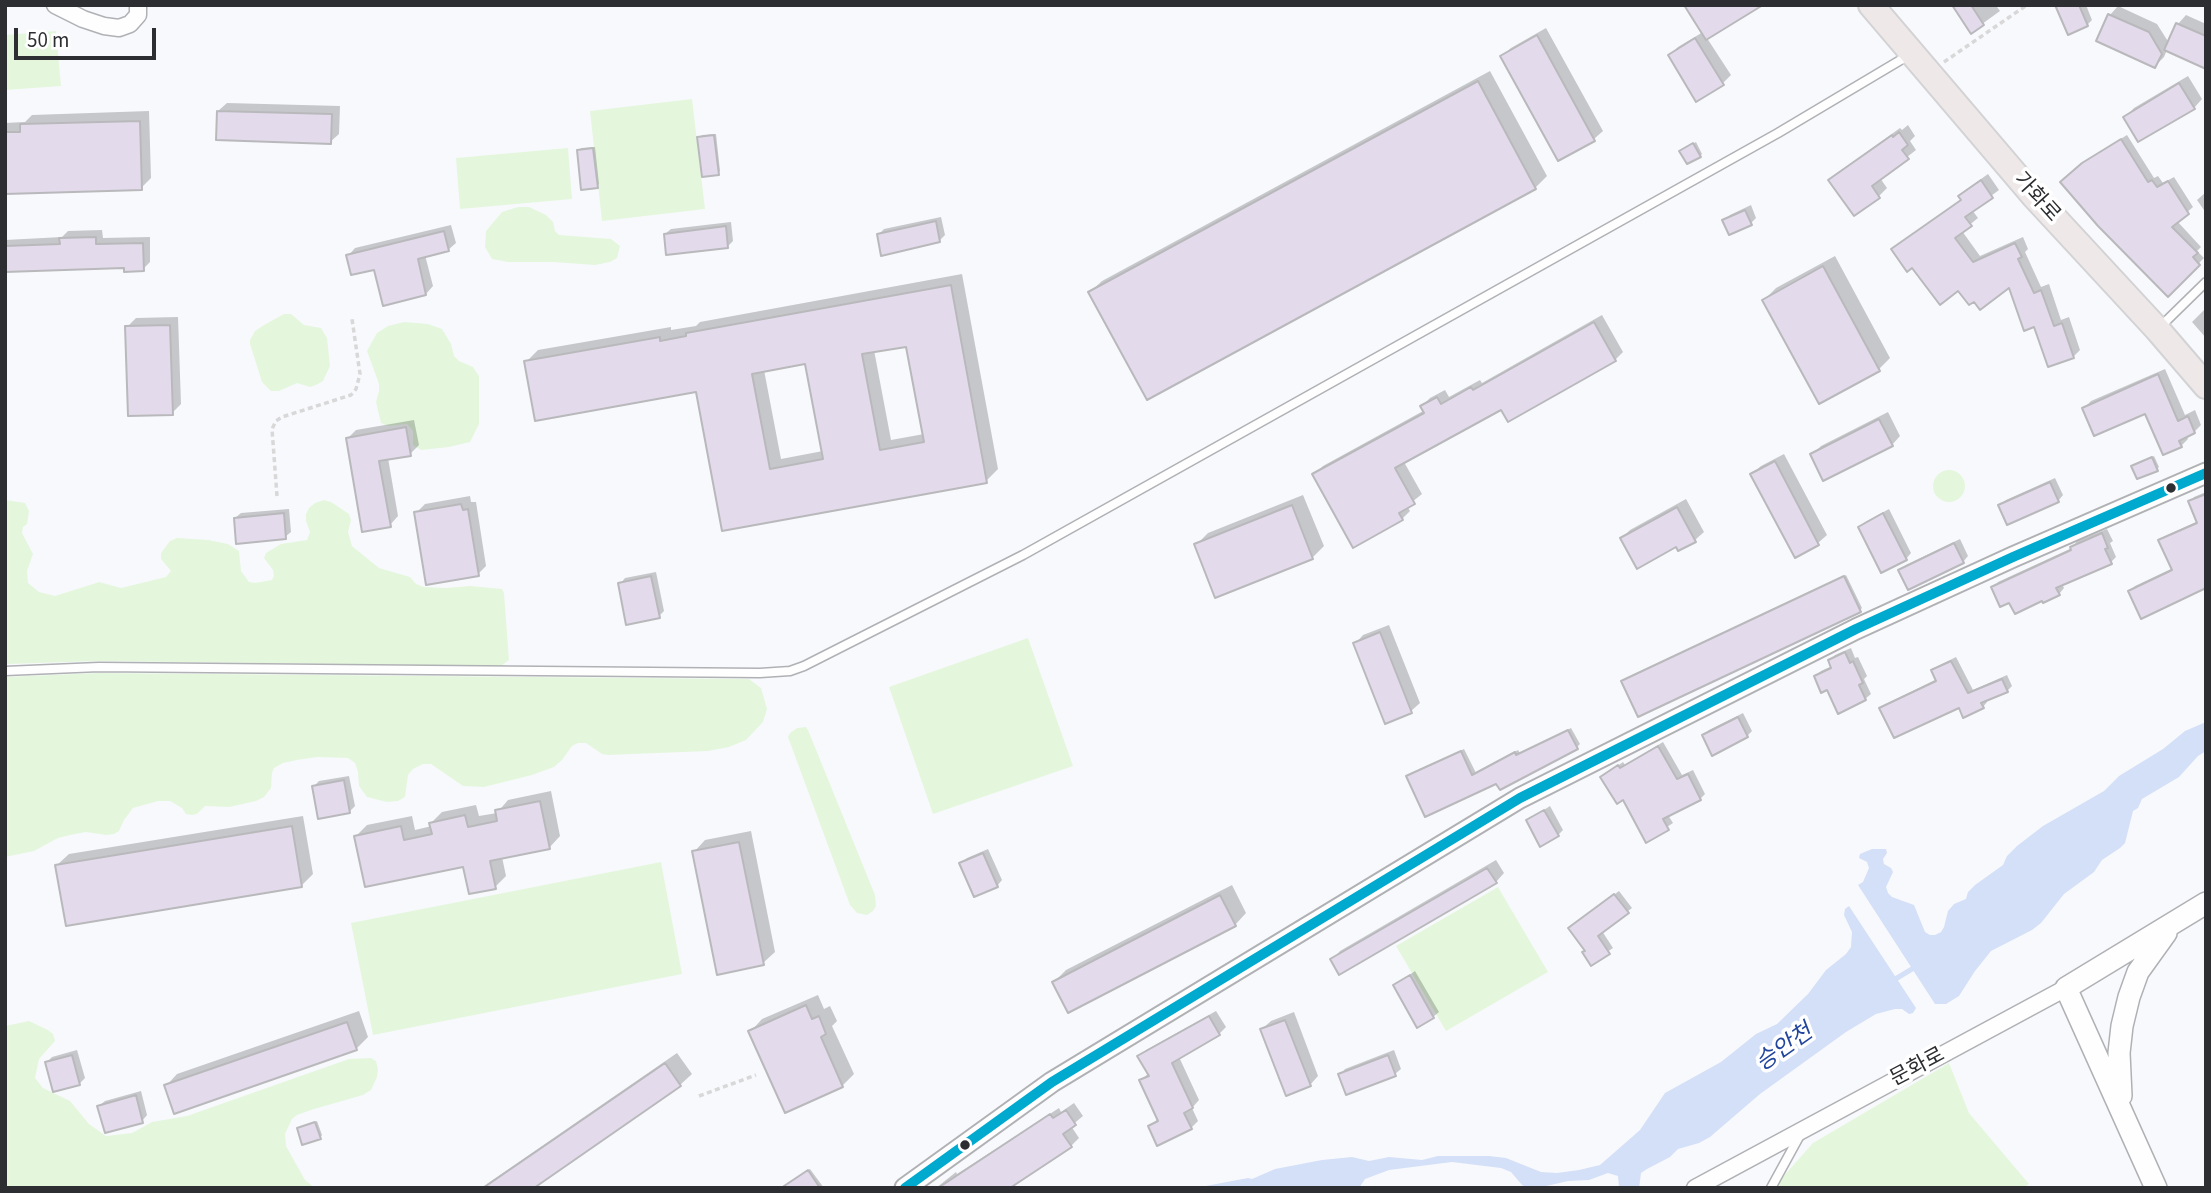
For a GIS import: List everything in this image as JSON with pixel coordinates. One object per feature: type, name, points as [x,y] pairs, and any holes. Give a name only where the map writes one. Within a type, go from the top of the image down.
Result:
[{"type":"main road","name":"가화로","points":[[1871,5],[2033,195],[2206,386]]},
{"type":"main road","name":"문화로","points":[[2066,988],[2206,903]]},
{"type":"main road","points":[[2126,1118],[2120,1090],[2119,1053],[2129,997],[2138,972],[2151,953],[2166,933],[2187,914]]},
{"type":"main road","points":[[2066,988],[2156,1188]]},
{"type":"street","points":[[55,5],[83,19],[119,28],[130,24],[138,15],[138,5]]},
{"type":"street","points":[[905,1188],[1052,1082],[1520,798],[1856,629],[2013,556],[2206,473]]},
{"type":"street","name":"문화로","points":[[1695,1188],[2066,988]]},
{"type":"lane","points":[[5,671],[99,667],[760,673],[790,671],[1023,555],[1778,133],[1912,53]]},
{"type":"lane","points":[[2157,329],[2206,282]]},
{"type":"lane","points":[[1771,1188],[1801,1132]]},
{"type":"path","points":[[1928,74],[2027,5]]},
{"type":"path","points":[[277,496],[272,429],[282,417],[351,395],[356,389],[360,374],[352,320]]},
{"type":"path","points":[[698,1096],[756,1075]]},
{"type":"green space","points":[[56,31],[61,86],[5,90],[5,35]]},
{"type":"green space","points":[[692,99],[705,209],[602,221],[590,111]]},
{"type":"green space","points":[[568,148],[572,199],[460,209],[456,158]]},
{"type":"green space","points":[[529,207],[546,215],[559,235],[611,239],[620,246],[617,258],[595,265],[492,259],[485,247],[486,231],[502,212]]},
{"type":"green space","points":[[284,314],[291,314],[304,325],[321,328],[327,338],[330,366],[323,381],[316,385],[310,387],[297,383],[279,391],[271,391],[262,382],[250,340],[255,331]]},
{"type":"green space","points":[[404,322],[428,324],[442,329],[451,344],[454,356],[473,367],[479,376],[479,424],[470,442],[421,450],[413,445],[413,431],[407,424],[388,426],[381,423],[376,402],[379,384],[367,351],[377,333],[388,326]]},
{"type":"green space","points":[[1949,470],[1960,475],[1965,486],[1960,497],[1949,502],[1938,497],[1933,486],[1938,475]]},
{"type":"green space","points":[[5,500],[25,503],[29,511],[22,533],[33,554],[27,571],[28,583],[39,592],[55,596],[99,582],[121,588],[166,577],[171,571],[161,559],[161,553],[170,541],[177,538],[228,544],[239,551],[241,571],[249,582],[272,580],[273,570],[264,558],[266,553],[281,544],[307,540],[310,532],[306,514],[309,508],[324,500],[331,502],[349,514],[351,520],[348,532],[352,546],[379,568],[410,577],[416,584],[424,587],[470,586],[502,589],[509,660],[501,666],[97,661],[5,664]]},
{"type":"green space","points":[[1028,638],[1073,766],[933,814],[889,687]]},
{"type":"green space","points":[[99,673],[749,679],[761,688],[767,709],[763,722],[746,740],[729,747],[708,751],[608,755],[586,743],[578,743],[572,746],[554,767],[484,787],[463,786],[431,764],[423,764],[408,775],[405,797],[398,801],[387,802],[367,797],[359,786],[355,763],[348,758],[317,757],[297,760],[274,768],[271,788],[264,797],[256,801],[229,807],[205,806],[192,815],[186,814],[182,808],[170,801],[158,801],[133,808],[119,831],[114,834],[86,832],[70,835],[58,838],[34,851],[5,857],[5,677]]},
{"type":"green space","points":[[806,727],[875,895],[876,906],[867,915],[857,913],[850,905],[788,737],[797,728]]},
{"type":"green space","points":[[661,862],[682,974],[373,1035],[351,923]]},
{"type":"green space","points":[[1498,887],[1548,972],[1446,1031],[1396,946]]},
{"type":"green space","points":[[29,1021],[48,1030],[55,1041],[39,1059],[35,1078],[43,1088],[70,1101],[89,1124],[106,1136],[132,1133],[152,1122],[187,1116],[349,1059],[371,1058],[376,1061],[377,1077],[371,1090],[363,1095],[314,1109],[292,1119],[285,1134],[286,1146],[305,1180],[315,1188],[5,1188],[5,1026]]},
{"type":"green space","points":[[1949,1063],[1969,1113],[2029,1184],[2023,1188],[1777,1188],[1780,1180],[1813,1143]]},
{"type":"water","points":[[2206,722],[2206,751],[2179,777],[2142,799],[2138,808],[2133,811],[2125,843],[2102,860],[2094,872],[2064,894],[2041,923],[1991,951],[1959,996],[1946,1004],[1935,1004],[1858,885],[1863,882],[1869,868],[1867,862],[1859,858],[1860,854],[1872,849],[1886,849],[1884,864],[1893,872],[1886,887],[1888,893],[1914,905],[1925,932],[1935,935],[1941,932],[1948,911],[1954,904],[1966,899],[1968,892],[1975,885],[2003,865],[2007,856],[2017,846],[2043,826],[2104,791],[2119,776],[2163,749],[2185,731]]},
{"type":"water","points":[[1849,906],[1916,1008],[1913,1013],[1895,1009],[1876,1014],[1846,1032],[1760,1094],[1710,1137],[1678,1149],[1670,1157],[1641,1173],[1639,1188],[1619,1188],[1618,1176],[1608,1173],[1589,1180],[1528,1188],[1511,1172],[1501,1168],[1452,1162],[1389,1170],[1365,1179],[1359,1188],[1195,1188],[1252,1179],[1275,1169],[1352,1157],[1369,1161],[1389,1157],[1422,1160],[1438,1156],[1489,1156],[1506,1158],[1541,1172],[1557,1173],[1600,1165],[1640,1130],[1665,1093],[1721,1062],[1756,1034],[1777,1024],[1808,994],[1826,970],[1851,947],[1852,932],[1844,915]]},
{"type":"building","points":[[1684,5],[1763,5],[1706,40]]},
{"type":"building","points":[[1952,5],[1971,5],[1984,25],[1971,34]]},
{"type":"building","points":[[2055,5],[2079,5],[2088,26],[2068,35]]},
{"type":"building","points":[[2108,14],[2149,32],[2162,54],[2155,68],[2096,41]]},
{"type":"building","points":[[2176,23],[2206,36],[2206,69],[2164,50]]},
{"type":"building","points":[[1537,35],[1595,141],[1558,161],[1500,56]]},
{"type":"building","points":[[1695,38],[1724,85],[1696,102],[1668,55]]},
{"type":"building","points":[[1478,81],[1536,189],[1147,400],[1088,292]]},
{"type":"building","points":[[2179,83],[2195,109],[2138,142],[2123,117]]},
{"type":"building","points":[[217,111],[332,114],[331,144],[216,140]]},
{"type":"building","points":[[140,121],[142,190],[5,194],[5,132],[20,132],[20,124]]},
{"type":"building","points":[[1899,132],[1908,145],[1902,150],[1909,159],[1872,186],[1880,198],[1854,216],[1828,180]]},
{"type":"building","points":[[714,135],[719,175],[702,177],[697,137]]},
{"type":"building","points":[[2121,139],[2148,182],[2152,180],[2157,187],[2168,181],[2189,214],[2172,227],[2198,253],[2193,257],[2200,265],[2168,297],[2098,226],[2060,182],[2082,163]]},
{"type":"building","points":[[1693,143],[1701,157],[1687,164],[1679,151]]},
{"type":"building","points":[[593,148],[598,188],[581,190],[577,150]]},
{"type":"building","points":[[1981,180],[1993,198],[1965,217],[1972,226],[1955,238],[1973,262],[2015,243],[2022,257],[2018,259],[2034,293],[2041,290],[2054,326],[2062,323],[2074,358],[2048,367],[2034,327],[2024,331],[2009,288],[1980,310],[1974,302],[1969,305],[1958,291],[1940,305],[1912,268],[1907,272],[1891,249],[1961,200],[1958,196]]},
{"type":"building","points":[[1745,210],[1752,225],[1729,235],[1722,220]]},
{"type":"building","points":[[936,221],[940,242],[881,256],[877,234]]},
{"type":"building","points":[[726,226],[728,248],[666,255],[664,234]]},
{"type":"building","points":[[444,231],[449,251],[418,259],[426,295],[383,306],[374,270],[351,275],[346,255]]},
{"type":"building","points":[[96,237],[96,244],[143,243],[144,271],[124,272],[124,268],[5,272],[5,246],[60,244],[59,238]]},
{"type":"building","points":[[1823,266],[1880,371],[1819,404],[1762,300]]},
{"type":"building","points":[[951,285],[987,483],[722,531],[696,392],[535,421],[524,361],[660,337],[660,341],[686,336],[686,333]],"holes":[[[906,347],[924,442],[880,450],[862,354]],[[805,364],[823,459],[770,469],[752,374]]]},
{"type":"building","points":[[1594,322],[1616,361],[1508,422],[1501,410],[1395,468],[1415,504],[1399,513],[1403,520],[1353,548],[1312,474],[1424,413],[1420,406],[1437,397],[1441,404],[1471,387],[1473,390]]},
{"type":"building","points":[[170,325],[173,415],[128,416],[125,326]]},
{"type":"building","points":[[2158,374],[2178,421],[2188,416],[2195,433],[2179,441],[2182,447],[2163,455],[2145,414],[2094,436],[2082,408]]},
{"type":"building","points":[[1879,419],[1893,446],[1823,481],[1810,454]]},
{"type":"building","points":[[406,427],[411,456],[379,461],[391,527],[362,532],[346,438]]},
{"type":"building","points":[[2152,457],[2158,471],[2137,479],[2131,466]]},
{"type":"building","points":[[1775,461],[1819,545],[1795,558],[1750,474]]},
{"type":"building","points":[[2050,482],[2059,502],[2007,525],[1998,505]]},
{"type":"building","points":[[2206,494],[2206,588],[2141,619],[2128,591],[2172,570],[2158,540],[2197,523],[2188,501]]},
{"type":"building","points":[[461,504],[463,510],[468,509],[479,576],[426,585],[414,512]]},
{"type":"building","points":[[1292,505],[1313,559],[1215,598],[1194,544]]},
{"type":"building","points":[[1677,507],[1696,542],[1678,551],[1676,547],[1637,569],[1620,538]]},
{"type":"building","points":[[284,513],[286,539],[236,544],[234,518]]},
{"type":"building","points":[[1883,513],[1907,560],[1881,573],[1858,527]]},
{"type":"building","points":[[2102,533],[2112,564],[2056,588],[2060,595],[2015,614],[2009,603],[2000,607],[1991,587]]},
{"type":"building","points":[[1954,543],[1964,563],[1908,590],[1898,570]]},
{"type":"building","points":[[651,576],[660,618],[626,625],[618,583]]},
{"type":"building","points":[[1844,576],[1861,612],[1638,717],[1621,681]]},
{"type":"building","points":[[1380,632],[1412,713],[1385,724],[1353,643]]},
{"type":"building","points":[[1845,652],[1850,663],[1853,661],[1863,683],[1859,685],[1866,700],[1838,714],[1827,690],[1821,693],[1814,676],[1831,668],[1828,660]]},
{"type":"building","points":[[1951,661],[1968,693],[2002,679],[2008,692],[1981,703],[1984,708],[1963,718],[1959,708],[1894,738],[1879,708],[1936,681],[1931,670]]},
{"type":"building","points":[[1738,717],[1748,737],[1712,756],[1702,735]]},
{"type":"building","points":[[1568,730],[1578,749],[1500,790],[1496,784],[1425,817],[1406,776],[1461,751],[1472,775],[1515,752],[1516,755]]},
{"type":"building","points":[[1658,746],[1677,779],[1688,774],[1701,800],[1663,819],[1669,830],[1646,843],[1623,800],[1617,804],[1600,777]]},
{"type":"building","points":[[344,780],[350,813],[318,819],[312,786]]},
{"type":"building","points":[[540,801],[550,849],[490,861],[496,889],[469,894],[463,867],[365,887],[354,836],[401,826],[404,840],[432,834],[429,823],[465,815],[468,827],[497,821],[495,810]]},
{"type":"building","points":[[1544,810],[1559,836],[1540,847],[1526,820]]},
{"type":"building","points":[[292,826],[302,887],[66,926],[55,865]]},
{"type":"building","points":[[739,842],[764,965],[717,975],[692,851]]},
{"type":"building","points":[[983,853],[998,887],[974,897],[959,863]]},
{"type":"building","points":[[1487,868],[1497,883],[1339,975],[1330,959]]},
{"type":"building","points":[[1614,894],[1629,913],[1598,936],[1610,954],[1591,966],[1582,952],[1585,951],[1568,928]]},
{"type":"building","points":[[1220,895],[1236,926],[1068,1013],[1052,982]]},
{"type":"building","points":[[1410,975],[1434,1018],[1417,1028],[1393,985]]},
{"type":"building","points":[[806,1005],[812,1019],[819,1016],[826,1034],[821,1037],[843,1087],[785,1113],[748,1031]]},
{"type":"building","points":[[1209,1016],[1220,1035],[1172,1063],[1193,1108],[1184,1113],[1192,1129],[1157,1146],[1148,1126],[1158,1121],[1139,1080],[1149,1076],[1137,1056]]},
{"type":"building","points":[[1285,1020],[1311,1086],[1286,1096],[1260,1029]]},
{"type":"building","points":[[347,1022],[357,1050],[174,1114],[164,1085]]},
{"type":"building","points":[[72,1055],[80,1085],[53,1092],[45,1062]]},
{"type":"building","points":[[1388,1055],[1396,1076],[1346,1095],[1338,1074]]},
{"type":"building","points":[[665,1063],[681,1086],[534,1188],[483,1188]]},
{"type":"building","points":[[136,1095],[143,1123],[105,1133],[97,1106]]},
{"type":"building","points":[[1066,1110],[1076,1125],[1063,1134],[1072,1147],[1010,1188],[938,1188],[1050,1114],[1053,1118]]},
{"type":"building","points":[[315,1122],[321,1139],[302,1145],[297,1128]]},
{"type":"building","points":[[808,1170],[820,1188],[781,1188]]},
{"type":"waterway","name":"승안천","points":[[1892,981],[1917,966]]},
{"type":"transit line","points":[[905,1188],[1052,1082],[1520,798],[1856,629],[2206,473]]}]
